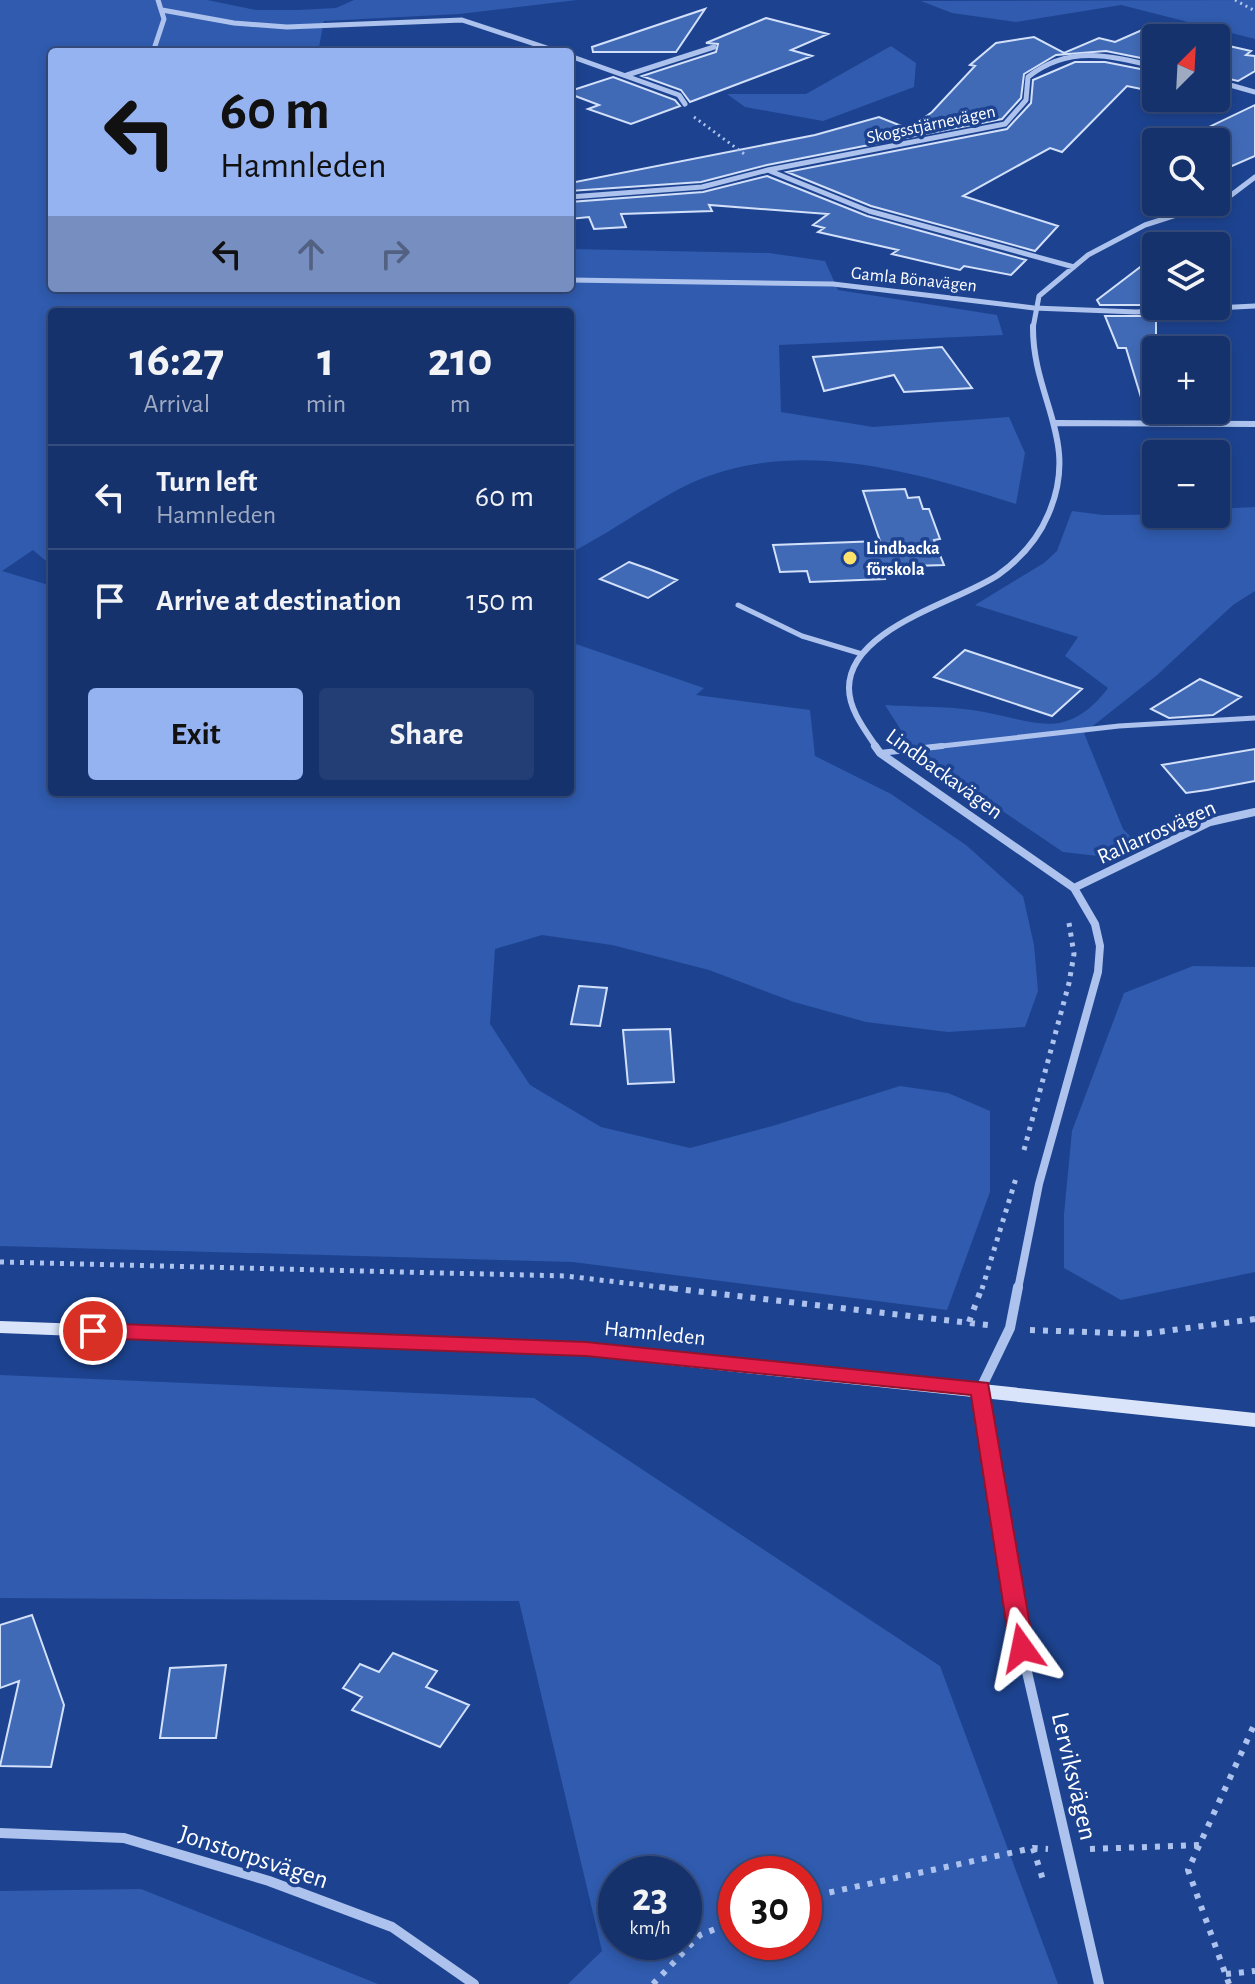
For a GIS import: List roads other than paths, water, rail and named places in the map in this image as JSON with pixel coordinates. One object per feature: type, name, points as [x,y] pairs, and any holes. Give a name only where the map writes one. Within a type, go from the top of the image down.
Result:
[{"type":"main road","name":"Hamnleden","points":[[0,1327],[586,1349],[981,1388],[1255,1420]]},
{"type":"street","points":[[154,48],[164,19],[158,0]]},
{"type":"street","points":[[162,10],[273,26],[462,20],[547,48]]},
{"type":"street","points":[[626,76],[714,47]]},
{"type":"street","name":"Skogsstjärnevägen","points":[[574,197],[702,187],[768,170],[1005,124],[1026,100],[1028,77],[1050,59],[1063,54],[1101,55],[1142,64]]},
{"type":"street","points":[[574,57],[679,95],[685,104]]},
{"type":"street","points":[[1230,85],[1255,92]]},
{"type":"street","points":[[768,170],[869,211],[1074,267]]},
{"type":"street","points":[[862,654],[873,639],[984,583],[1022,554],[1049,516],[1060,475],[1056,423],[1043,397],[1031,321],[1038,296],[1074,267],[1142,225],[1226,199],[1255,177]]},
{"type":"street","name":"Gamla Bönavägen","points":[[574,280],[833,284],[912,291],[1034,308],[1136,312],[1255,306]]},
{"type":"street","points":[[1056,423],[1255,424]]},
{"type":"street","name":"Lindbackavägen","points":[[862,654],[848,678],[850,704],[861,729],[880,753],[1074,888],[1094,914],[1102,956],[1096,988],[1039,1184],[1010,1328],[981,1388]]},
{"type":"street","name":"Rallarrosvägen","points":[[1074,888],[1210,822],[1255,812]]},
{"type":"street","name":"Lerviksvägen","points":[[981,1388],[1015,1620],[1071,1850],[1099,1984]]},
{"type":"street","name":"Jonstorpsvägen","points":[[0,1833],[124,1838],[269,1881],[392,1927],[474,1984]]},
{"type":"lane","points":[[738,605],[802,636],[862,654]]},
{"type":"lane","points":[[880,753],[1119,726],[1255,718]]},
{"type":"place","name":"Lindbacka förskola","points":[[850,558]]}]
